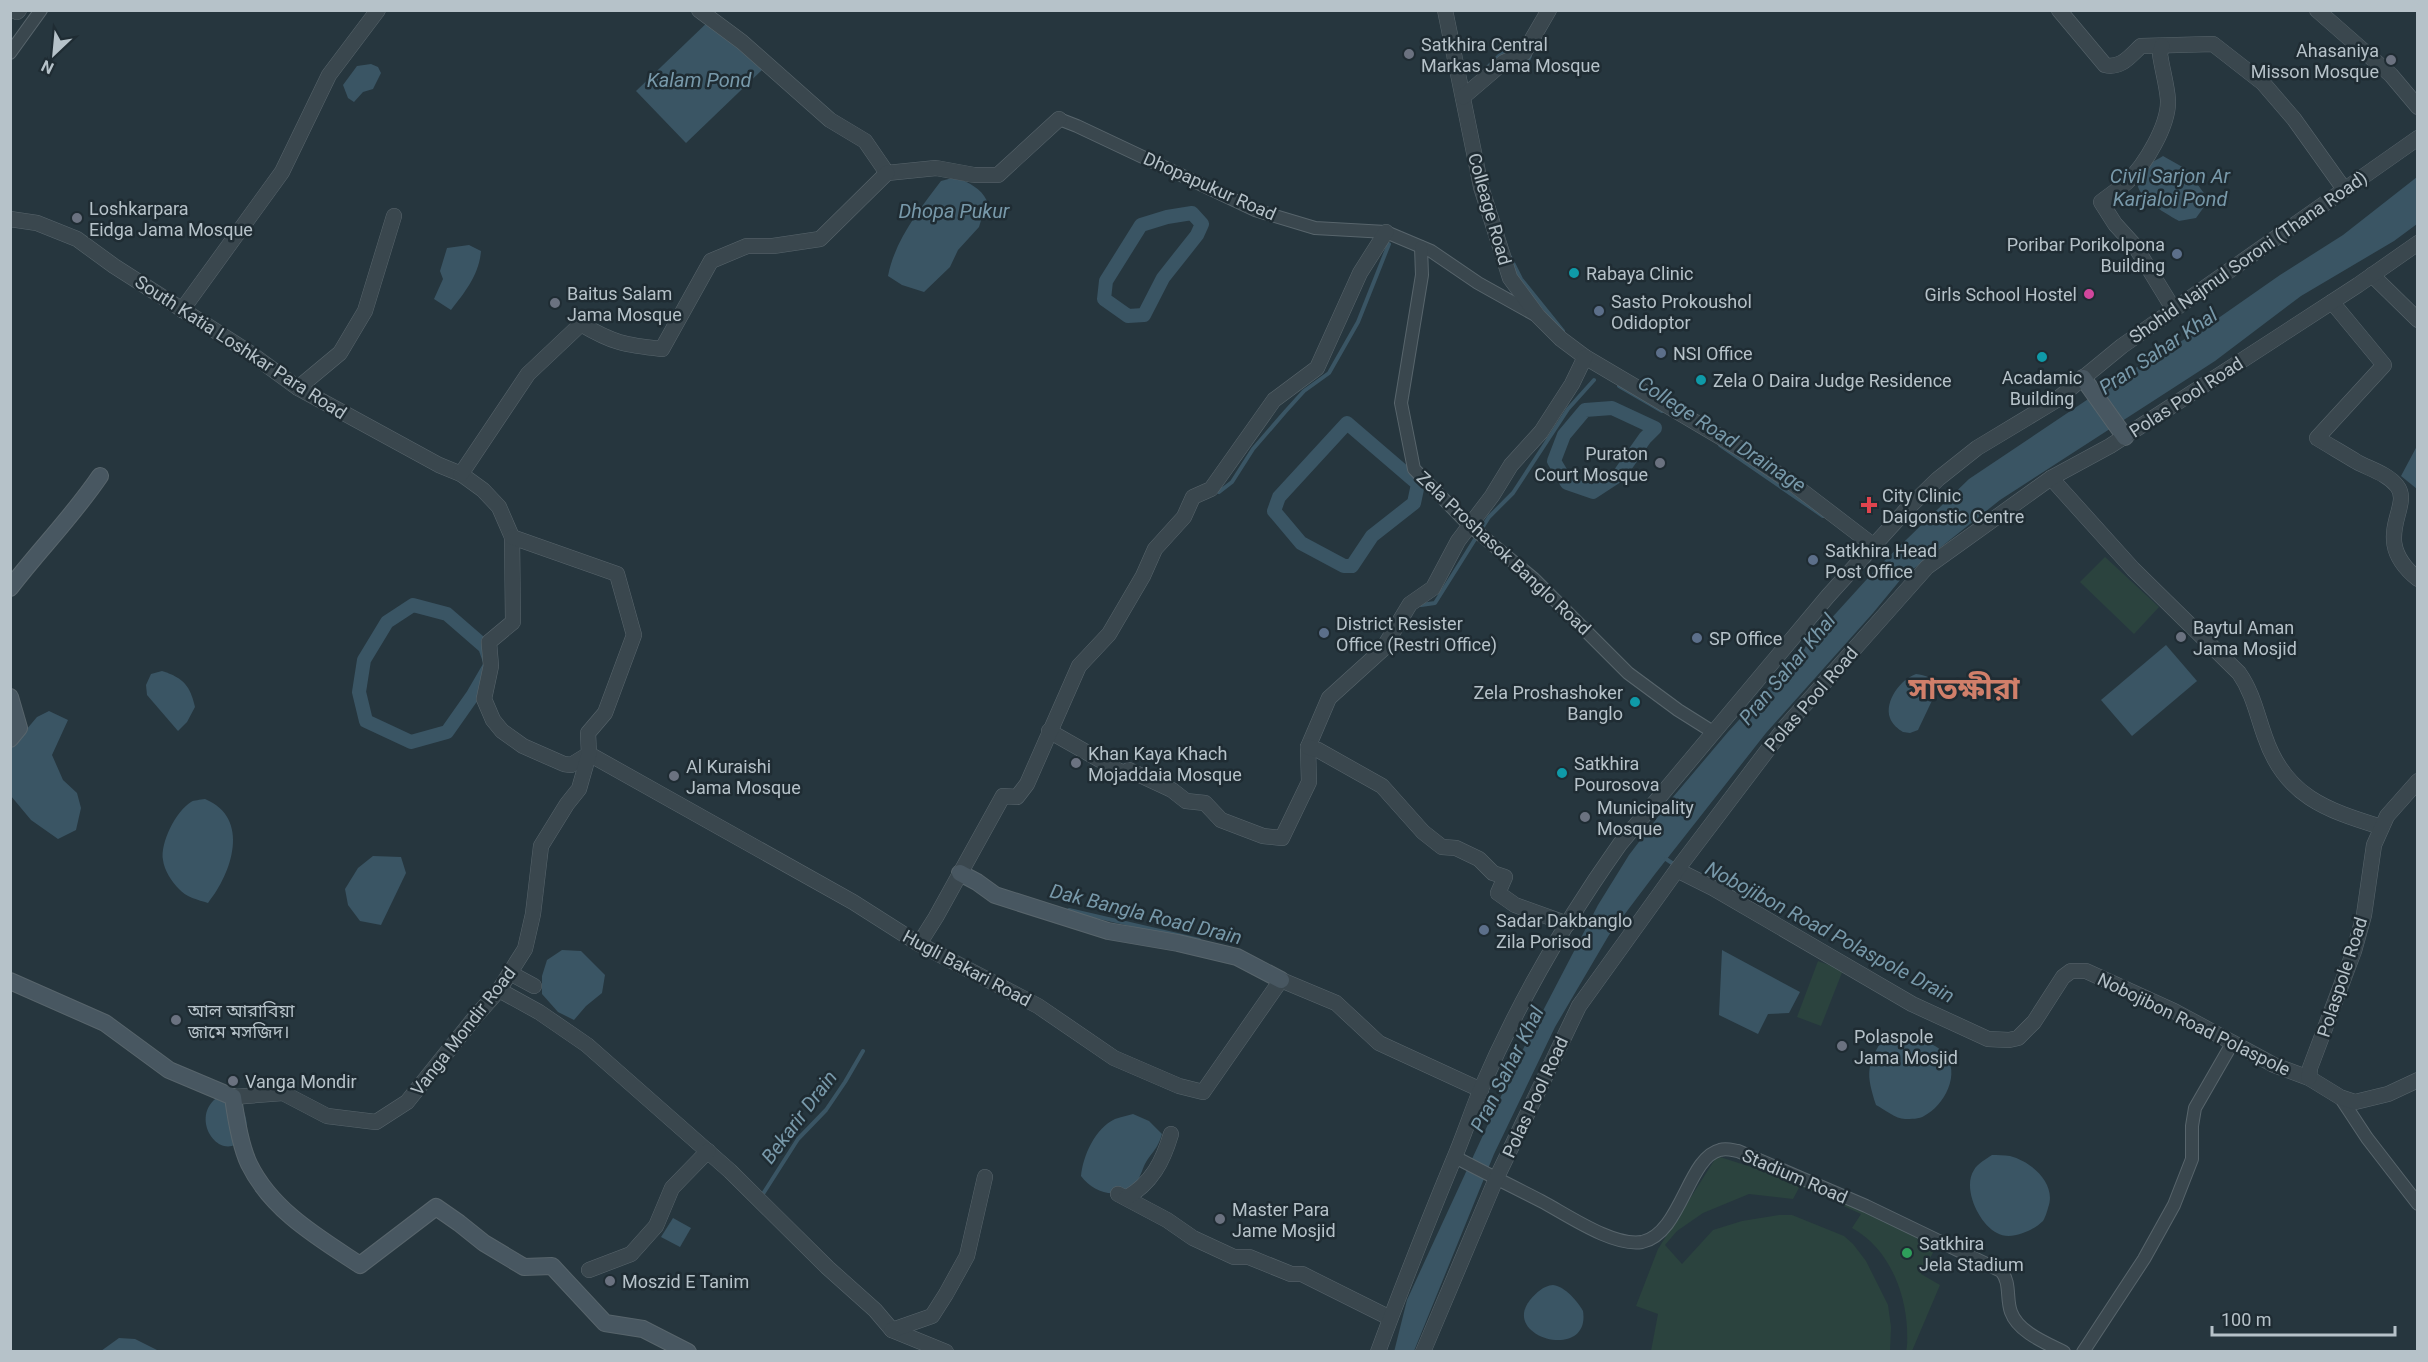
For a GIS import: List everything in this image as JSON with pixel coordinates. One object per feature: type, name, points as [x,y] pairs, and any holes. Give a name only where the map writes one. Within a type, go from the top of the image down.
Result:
[{"type":"main road","points":[[2083,378],[2125,437]]},
{"type":"main road","points":[[10,588],[36,554],[77,510],[100,476]]},
{"type":"main road","points":[[10,697],[19,728],[10,739]]},
{"type":"main road","points":[[960,873],[994,895],[1108,932],[1178,943],[1237,957],[1281,980]]},
{"type":"main road","points":[[10,981],[105,1023],[169,1070],[233,1097],[249,1164],[271,1198],[312,1234],[360,1265],[436,1207],[459,1222],[484,1244],[524,1267],[552,1266],[605,1323],[643,1329],[688,1352]]},
{"type":"street","points":[[14,10],[17,12],[20,10]]},
{"type":"street","points":[[10,53],[41,10]]},
{"type":"street","points":[[182,310],[282,172],[329,75],[378,10]]},
{"type":"street","points":[[461,474],[528,374],[581,324],[607,340],[662,350],[711,261],[747,246],[773,246],[820,239],[887,173],[865,141],[830,120],[742,42],[699,10]]},
{"type":"street","name":"Colleage Road","points":[[1445,10],[1481,187],[1497,244],[1510,278],[1538,316],[1561,339],[1585,357],[1744,451],[1793,484],[1874,546]]},
{"type":"street","points":[[1463,97],[1504,62],[1524,53],[1549,10]]},
{"type":"street","points":[[2059,10],[2105,65],[2111,67],[2122,64],[2141,46],[2213,44],[2263,83],[2294,119],[2344,189]]},
{"type":"street","points":[[2317,10],[2391,75],[2418,107]]},
{"type":"street","points":[[2162,46],[2161,62],[2168,101],[2165,119],[2145,159],[2128,181],[2101,202],[2115,224],[2135,246],[2174,310]]},
{"type":"street","name":"Dhopapukur Road","points":[[887,173],[936,168],[974,175],[998,175],[1059,119],[1255,210],[1315,228],[1386,231],[1421,247],[1478,283],[1538,316]]},
{"type":"street","name":"Shohid Najmul Soroni (Thana Road)","points":[[1378,1352],[1481,1089],[1533,982],[1592,883],[1620,844],[1828,596],[1907,509],[1977,448],[2055,401],[2122,346],[2418,138]]},
{"type":"street","points":[[298,388],[340,353],[365,311],[394,216]]},
{"type":"street","name":"South Katia Loshkar Para Road","points":[[10,219],[37,223],[77,239],[114,266],[250,353],[298,388],[439,465],[461,474],[483,490],[499,507],[513,537],[513,622],[489,642],[491,666],[484,699],[493,720],[502,731],[523,746],[571,765],[589,754]]},
{"type":"street","points":[[919,944],[1003,796],[1017,797],[1027,784],[1079,666],[1109,634],[1143,576],[1155,549],[1184,517],[1193,497],[1211,489],[1274,400],[1317,368],[1360,273],[1386,231]]},
{"type":"street","name":"Polas Pool Road","points":[[1423,1352],[1496,1179],[1579,1006],[1677,870],[1785,727],[1927,567],[2051,478],[2125,437],[2418,243]]},
{"type":"street","name":"Zela Proshasok Banglo Road","points":[[1421,247],[1422,275],[1401,403],[1414,469],[1469,525],[1534,579],[1628,673],[1678,710],[1713,732]]},
{"type":"street","points":[[2372,275],[2418,320]]},
{"type":"street","points":[[2331,302],[2384,365],[2317,438],[2386,477],[2397,486],[2401,494],[2394,527],[2396,552],[2404,567],[2418,579]]},
{"type":"street","points":[[1049,731],[1117,771],[1123,773],[1129,770],[1173,790],[1186,801],[1205,803],[1221,820],[1275,838],[1282,838],[1309,782],[1308,747],[1329,698],[1382,650],[1410,604],[1433,588],[1469,525],[1492,496],[1511,465],[1541,432],[1572,384],[1585,357]]},
{"type":"street","points":[[2051,478],[2133,569],[2239,673],[2248,685],[2267,745],[2283,776],[2320,805],[2380,827]]},
{"type":"street","points":[[513,537],[616,574],[634,635],[605,713],[588,733],[589,754]]},
{"type":"street","points":[[1308,747],[1318,750],[1382,786],[1424,832],[1442,847],[1456,848],[1479,859],[1493,873],[1505,877],[1498,893],[1515,905],[1568,924]]},
{"type":"street","name":"Hugli Bakari Road","points":[[589,754],[853,902],[919,944],[1038,1006],[1114,1058],[1179,1086],[1203,1092],[1281,980]]},
{"type":"street","name":"Vanga Mondir Road","points":[[233,1097],[283,1093],[327,1116],[376,1122],[408,1102],[499,990],[525,949],[533,914],[541,846],[579,789],[589,754]]},
{"type":"street","name":"Polaspole Road","points":[[2309,1078],[2310,1068],[2354,951],[2364,915],[2374,845],[2380,827],[2395,805],[2418,780]]},
{"type":"street","name":"Nobojibon Road Polaspole","points":[[1677,870],[1713,888],[1912,1004],[1988,1039],[2018,1038],[2034,1022],[2063,978],[2071,970],[2086,971],[2174,1011],[2274,1065],[2309,1078],[2340,1097],[2355,1102],[2388,1094],[2418,1080]]},
{"type":"street","points":[[510,973],[534,986]]},
{"type":"street","points":[[1281,980],[1336,1003],[1379,1042],[1481,1089]]},
{"type":"street","points":[[499,990],[539,1012],[587,1044],[708,1151],[828,1268],[875,1310],[892,1330],[946,1352]]},
{"type":"street","points":[[2083,1352],[2144,1259],[2171,1211],[2192,1159],[2192,1126],[2195,1108],[2233,1042]]},
{"type":"street","points":[[2340,1097],[2367,1138],[2418,1204]]},
{"type":"street","points":[[1171,1134],[1155,1173],[1140,1190],[1122,1196],[1167,1220],[1193,1238],[1234,1257],[1249,1257],[1291,1274],[1302,1274],[1390,1318]]},
{"type":"street","name":"Stadium Road","points":[[1455,1157],[1592,1230],[1624,1240],[1640,1242],[1658,1233],[1670,1220],[1701,1166],[1714,1152],[1721,1149],[1738,1151],[1856,1202],[2001,1271],[2005,1276],[2010,1311],[2018,1326],[2064,1352]]},
{"type":"street","points":[[589,1270],[631,1254],[656,1226],[672,1188],[708,1151]]},
{"type":"street","points":[[892,1330],[932,1316],[946,1294],[967,1257],[985,1178]]},
{"type":"green space","points":[[2105,557],[2159,607],[2134,634],[2080,582]]},
{"type":"green space","points":[[1818,961],[1843,970],[1821,1026],[1797,1017]]},
{"type":"green space","points":[[1717,1156],[1798,1182],[1938,1244],[1921,1274],[1940,1285],[1912,1351],[1906,1351],[1905,1313],[1898,1284],[1892,1271],[1875,1246],[1852,1228],[1861,1214],[1800,1186],[1793,1199],[1749,1194],[1703,1213],[1677,1231],[1665,1245],[1682,1264],[1713,1230],[1742,1221],[1779,1215],[1792,1215],[1844,1236],[1866,1261],[1888,1305],[1891,1327],[1890,1351],[1651,1351],[1658,1314],[1636,1306],[1658,1249]]},
{"type":"water","name":"Kalam Pond","points":[[713,17],[763,69],[686,143],[636,91]]},
{"type":"water","points":[[371,64],[378,67],[381,73],[373,89],[363,92],[354,102],[348,98],[343,85],[357,66]]},
{"type":"water","name":"Civil Sarjon Ar Karjaloi Pond","points":[[2163,156],[2186,169],[2209,200],[2196,218],[2179,221],[2156,207],[2141,193],[2138,177],[2142,169]]},
{"type":"water","name":"Dhopa Pukur","points":[[956,177],[978,189],[987,201],[979,227],[958,250],[950,267],[924,292],[902,285],[888,276],[902,238],[916,214],[941,181]]},
{"type":"water","name":"Pran Sahar Khal","points":[[2417,177],[2417,224],[2394,241],[2301,296],[2215,361],[2000,500],[1901,579],[1766,733],[1609,935],[1555,1027],[1494,1154],[1414,1351],[1394,1352],[1407,1300],[1521,1053],[1598,905],[1629,855],[1673,797],[1728,732],[1877,568],[1969,479],[2127,373],[2207,326],[2343,235]]},
{"type":"water","points":[[469,245],[481,251],[480,260],[470,283],[451,310],[434,299],[443,279],[440,271],[447,248]]},
{"type":"water","points":[[2417,446],[2417,489],[2401,476]]},
{"type":"water","points":[[2166,645],[2197,681],[2132,736],[2101,700]]},
{"type":"water","points":[[162,671],[185,684],[195,707],[187,722],[178,731],[147,695],[146,685],[151,674]]},
{"type":"water","points":[[1916,674],[1929,678],[1938,688],[1918,730],[1910,733],[1903,732],[1891,720],[1889,705],[1900,686]]},
{"type":"water","points":[[49,711],[68,720],[52,755],[63,780],[77,793],[81,808],[76,830],[58,839],[31,820],[11,796],[10,749],[37,717]]},
{"type":"water","points":[[205,799],[219,808],[228,819],[233,847],[224,877],[208,903],[182,892],[169,876],[163,860],[164,845],[170,828],[180,812],[191,802]]},
{"type":"water","points":[[373,856],[401,857],[406,873],[381,925],[360,921],[348,905],[345,889],[358,868]]},
{"type":"water","points":[[562,950],[581,951],[605,975],[602,993],[574,1020],[558,1012],[542,994],[542,976],[547,960]]},
{"type":"water","points":[[1722,950],[1800,992],[1789,1013],[1768,1014],[1758,1034],[1719,1015]]},
{"type":"water","points":[[1907,1035],[1941,1050],[1949,1061],[1951,1070],[1951,1079],[1944,1097],[1931,1111],[1915,1119],[1901,1119],[1876,1105],[1869,1077],[1874,1055],[1884,1037]]},
{"type":"water","points":[[223,1094],[240,1102],[246,1120],[247,1130],[243,1138],[234,1145],[225,1146],[216,1142],[206,1124],[206,1113],[212,1103]]},
{"type":"water","points":[[1133,1114],[1149,1121],[1162,1134],[1158,1144],[1133,1186],[1119,1193],[1098,1190],[1081,1176],[1091,1143],[1108,1123]]},
{"type":"water","points":[[1992,1155],[2010,1156],[2027,1163],[2046,1183],[2050,1199],[2046,1215],[2043,1221],[2033,1228],[2015,1235],[2002,1235],[1990,1228],[1979,1214],[1971,1195],[1971,1178],[1977,1166]]},
{"type":"water","points":[[673,1218],[691,1228],[680,1247],[661,1237]]},
{"type":"water","points":[[1553,1285],[1567,1291],[1583,1311],[1582,1327],[1574,1336],[1562,1340],[1548,1339],[1536,1334],[1527,1325],[1524,1313],[1535,1294]]},
{"type":"water","points":[[119,1338],[135,1339],[159,1351],[101,1351]]},
{"type":"waterway","points":[[1485,70],[1506,49]]},
{"type":"waterway","points":[[1526,64],[1530,56]]},
{"type":"waterway","points":[[1192,213],[1202,224],[1197,235],[1163,278],[1144,315],[1128,316],[1104,299],[1106,281],[1141,225],[1167,217],[1192,213]]},
{"type":"waterway","points":[[1219,492],[1232,482],[1253,449],[1304,391],[1329,373],[1358,322],[1389,244]]},
{"type":"waterway","points":[[1510,257],[1521,279],[1563,331]]},
{"type":"waterway","points":[[1421,605],[1435,603],[1489,517],[1513,493],[1568,409],[1594,380]]},
{"type":"waterway","name":"College Road Drainage","points":[[1619,386],[1662,411]]},
{"type":"waterway","points":[[1612,408],[1655,428],[1645,438],[1619,475],[1593,492],[1567,483],[1554,461],[1564,435],[1585,410],[1612,408]]},
{"type":"waterway","points":[[1347,423],[1418,484],[1414,503],[1372,536],[1352,566],[1344,566],[1301,543],[1274,511],[1279,497],[1347,423]]},
{"type":"waterway","name":"College Road Drainage","points":[[1720,445],[1823,516]]},
{"type":"waterway","points":[[413,605],[447,614],[485,647],[491,664],[447,732],[411,742],[366,721],[359,692],[364,660],[387,622],[413,605]]},
{"type":"waterway","name":"Nobojibon Road Polaspole Drain","points":[[1666,859],[1675,865]]},
{"type":"waterway","name":"Dak Bangla Road Drain","points":[[1069,910],[1199,940]]},
{"type":"waterway","name":"Bekarir Drain","points":[[761,1197],[798,1139],[826,1110],[863,1051]]},
{"type":"place","name":"Satkhira Central Markas Jama Mosque","points":[[1409,54]]},
{"type":"place","name":"Ahasaniya Misson Mosque","points":[[2391,60]]},
{"type":"place","name":"Loshkarpara Eidga Jama Mosque","points":[[77,218]]},
{"type":"place","name":"Poribar Porikolpona Building","points":[[2177,254]]},
{"type":"place","name":"Rabaya Clinic","points":[[1574,273]]},
{"type":"place","name":"Girls School Hostel","points":[[2089,294]]},
{"type":"place","name":"Baitus Salam Jama Mosque","points":[[555,303]]},
{"type":"place","name":"Sasto Prokoushol Odidoptor","points":[[1599,311]]},
{"type":"place","name":"NSI Office","points":[[1661,353]]},
{"type":"place","name":"Acadamic Building","points":[[2042,357]]},
{"type":"place","name":"Zela O Daira Judge Residence","points":[[1701,380]]},
{"type":"place","name":"Puraton Court Mosque","points":[[1660,463]]},
{"type":"place","name":"City Clinic Daigonstic Centre","points":[[1869,505]]},
{"type":"place","name":"Satkhira Head Post Office","points":[[1813,560]]},
{"type":"place","name":"District Resister Office (Restri Office)","points":[[1324,633]]},
{"type":"place","name":"Baytul Aman Jama Mosjid","points":[[2181,637]]},
{"type":"place","name":"SP Office","points":[[1697,638]]},
{"type":"place","name":"Zela Proshashoker Banglo","points":[[1635,702]]},
{"type":"place","name":"Khan Kaya Khach Mojaddaia Mosque","points":[[1076,763]]},
{"type":"place","name":"Satkhira Pourosova","points":[[1562,773]]},
{"type":"place","name":"Al Kuraishi Jama Mosque","points":[[674,776]]},
{"type":"place","name":"Municipality Mosque","points":[[1585,817]]},
{"type":"place","name":"Sadar Dakbanglo Zila Porisod","points":[[1484,930]]},
{"type":"place","name":"আল আরাবিয়া জামে মসজিদ।","points":[[176,1020]]},
{"type":"place","name":"Polaspole Jama Mosjid","points":[[1842,1046]]},
{"type":"place","name":"Vanga Mondir","points":[[233,1081]]},
{"type":"place","name":"Master Para Jame Mosjid","points":[[1220,1219]]},
{"type":"place","name":"Satkhira Jela Stadium","points":[[1907,1253]]},
{"type":"place","name":"Moszid E Tanim","points":[[610,1281]]},
{"type":"district","name":"সাতক্ষীরা","points":[[1964,688]]}]
